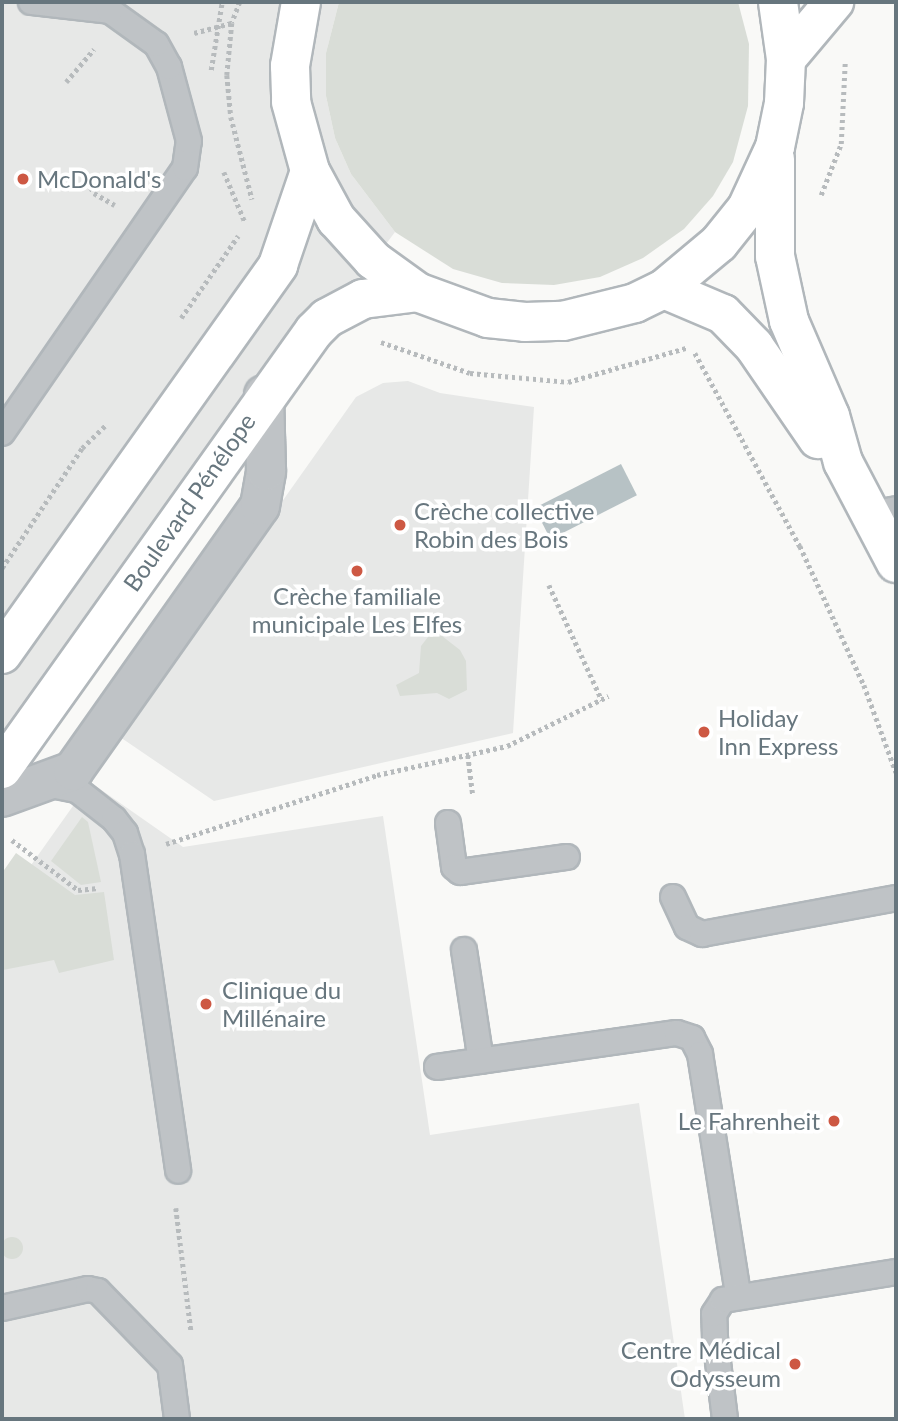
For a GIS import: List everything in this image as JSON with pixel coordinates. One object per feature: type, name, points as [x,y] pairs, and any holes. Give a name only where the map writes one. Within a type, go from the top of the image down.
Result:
[{"type":"main road","points":[[300,2],[290,65],[291,102],[310,171],[354,240],[418,292],[488,318],[525,322],[599,315],[664,289],[704,258],[740,216],[775,147]]},
{"type":"main road","points":[[778,2],[786,59],[784,103],[775,147],[775,256],[789,321],[830,416],[843,462]]},
{"type":"main road","points":[[786,59],[834,2]]},
{"type":"main road","points":[[2,654],[278,265],[310,171]]},
{"type":"main road","points":[[664,289],[723,314],[754,346],[818,440],[843,462],[884,511],[896,563]]},
{"type":"main road","name":"Boulevard Pénélope","points":[[2,769],[264,395],[327,318],[363,299],[418,292]]},
{"type":"street","points":[[2,797],[46,784],[73,771],[260,506],[266,460],[264,395]]},
{"type":"lane","points":[[2,433],[186,168],[188,141],[169,67],[156,44],[108,6],[31,2]]},
{"type":"lane","points":[[46,784],[77,790],[114,819],[132,854],[178,1171]]},
{"type":"lane","points":[[448,823],[454,867],[460,872],[567,858]]},
{"type":"lane","points":[[673,897],[687,927],[702,934],[896,898]]},
{"type":"lane","points":[[464,950],[481,1061]]},
{"type":"lane","points":[[437,1067],[677,1033],[692,1038],[700,1054],[738,1295]]},
{"type":"lane","points":[[725,1419],[714,1314],[723,1300],[738,1295],[896,1272]]},
{"type":"lane","points":[[2,1308],[98,1291],[170,1365],[177,1419]]},
{"type":"path","points":[[240,2],[232,23],[227,75],[231,117],[256,209]]},
{"type":"path","points":[[185,36],[232,23]]},
{"type":"path","points":[[66,82],[101,41]]},
{"type":"path","points":[[822,194],[841,144],[845,55]]},
{"type":"path","points":[[176,326],[251,217]]},
{"type":"path","points":[[691,346],[800,546],[864,685],[896,772]]},
{"type":"path","points":[[2,568],[82,449],[114,417]]},
{"type":"path","points":[[549,584],[602,699]]},
{"type":"path","points":[[132,854],[271,813],[377,775],[507,746],[608,696]]},
{"type":"path","points":[[8,837],[78,890],[136,886]]},
{"type":"path","points":[[175,1200],[181,1252]]},
{"type":"shaded area","points":[[2,2],[339,2],[326,53],[326,96],[335,138],[351,174],[395,232],[2,756]]},
{"type":"shaded area","points":[[339,2],[738,2],[749,44],[748,106],[733,162],[713,196],[684,229],[643,258],[600,277],[554,285],[502,283],[453,269],[395,232],[351,174],[335,138],[326,96],[326,53]]},
{"type":"shaded area","points":[[408,381],[440,393],[534,407],[513,733],[214,801],[117,735],[356,397],[383,383]]},
{"type":"shaded area","points":[[621,464],[637,495],[550,539],[535,508]]},
{"type":"shaded area","points":[[442,636],[460,650],[466,661],[467,690],[449,699],[437,693],[400,696],[396,685],[419,673],[421,646],[428,637]]},
{"type":"shaded area","name":"Clinique du Millénaire","points":[[90,782],[183,847],[383,816],[430,1135],[639,1103],[685,1419],[2,1419],[2,906]]},
{"type":"shaded area","points":[[82,817],[88,822],[101,882],[81,885],[51,861]]},
{"type":"shaded area","points":[[16,853],[75,895],[104,892],[114,960],[59,973],[54,960],[3,970],[2,979],[2,873]]},
{"type":"shaded area","points":[[12,1237],[20,1240],[23,1248],[20,1256],[12,1259],[4,1256],[1,1248],[4,1240]]},
{"type":"place","name":"McDonald's","points":[[23,179]]},
{"type":"place","name":"Crèche collective Robin des Bois","points":[[400,525]]},
{"type":"place","name":"Crèche familiale municipale Les Elfes","points":[[357,571]]},
{"type":"place","name":"Holiday Inn Express","points":[[704,732]]},
{"type":"place","name":"Clinique du Millénaire","points":[[206,1004]]},
{"type":"place","name":"Le Fahrenheit","points":[[834,1121]]},
{"type":"place","name":"Centre Médical Odysseum","points":[[795,1364]]}]
